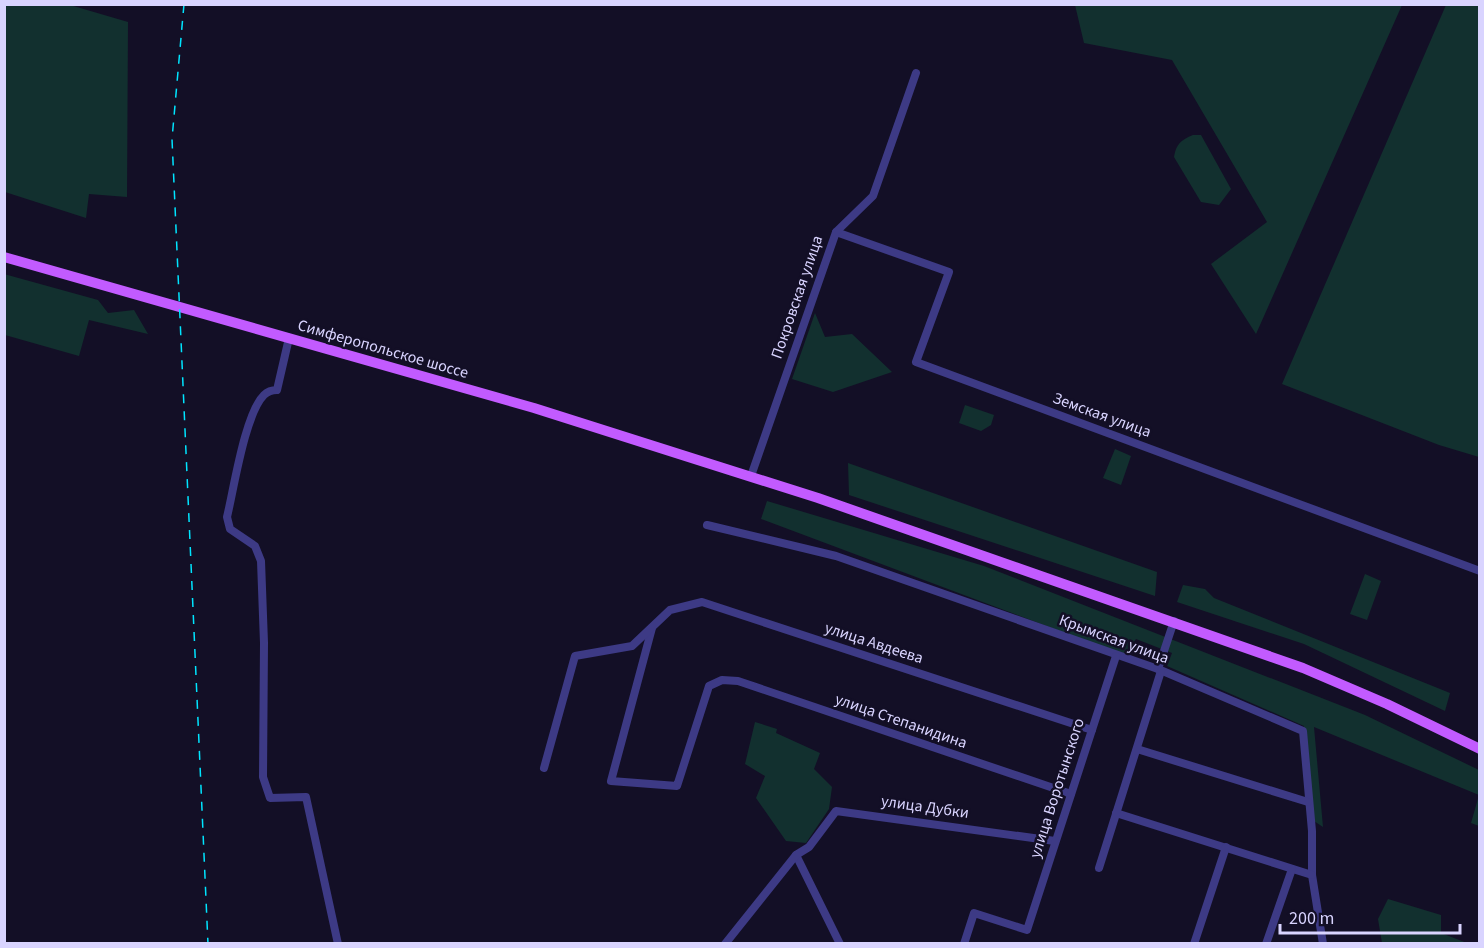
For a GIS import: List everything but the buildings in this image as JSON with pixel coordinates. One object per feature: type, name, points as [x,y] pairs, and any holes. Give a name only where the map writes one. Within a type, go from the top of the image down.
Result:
[{"type":"main road","name":"Симферопольское шоссе","points":[[4,257],[534,408],[751,476],[1174,621],[1303,668],[1385,703],[1479,749]]},
{"type":"street","name":"Покровская улица","points":[[751,476],[836,232],[873,196],[916,74]]},
{"type":"street","name":"Земская улица","points":[[836,232],[949,272],[916,362],[1479,571]]},
{"type":"street","points":[[289,338],[277,390],[267,392],[254,413],[227,517],[230,529],[255,546],[261,561],[264,643],[263,777],[270,798],[306,797],[338,944]]},
{"type":"street","name":"Крымская улица","points":[[707,525],[836,556],[1159,670],[1303,731],[1312,874],[1323,944]]},
{"type":"street","name":"улица Авдеева","points":[[544,768],[575,656],[632,646],[670,610],[702,602],[1092,730]]},
{"type":"street","points":[[1099,868],[1174,621]]},
{"type":"street","name":"улица Степанидина","points":[[652,628],[610,781],[677,786],[708,686],[722,680],[738,681],[1071,794]]},
{"type":"street","name":"улица Воротынского","points":[[964,944],[974,913],[1027,930],[1116,656]]},
{"type":"street","points":[[1137,749],[1308,802]]},
{"type":"street","name":"улица Дубки","points":[[796,855],[809,847],[836,811],[1055,841]]},
{"type":"street","points":[[1116,813],[1312,874]]},
{"type":"street","points":[[1194,944],[1226,847]]},
{"type":"street","points":[[725,944],[796,855],[840,944]]},
{"type":"street","points":[[1266,944],[1292,869]]},
{"type":"green space","points":[[5,4],[70,5],[128,22],[127,197],[89,194],[86,218],[5,192]]},
{"type":"green space","points":[[1075,5],[1402,5],[1256,334],[1211,264],[1267,222],[1172,60],[1084,43]]},
{"type":"green space","points":[[1446,5],[1479,5],[1479,457],[1439,445],[1282,384]]},
{"type":"green space","points":[[1193,135],[1201,135],[1231,189],[1219,205],[1201,202],[1174,157],[1180,143]]},
{"type":"green space","points":[[4,274],[98,300],[108,313],[134,310],[148,334],[89,320],[79,356],[5,335]]},
{"type":"green space","points":[[815,313],[825,337],[852,334],[892,372],[833,392],[792,379]]},
{"type":"green space","points":[[965,405],[994,415],[991,425],[981,431],[959,423]]},
{"type":"green space","points":[[1115,449],[1131,456],[1121,485],[1103,478]]},
{"type":"green space","points":[[848,463],[1157,572],[1155,596],[849,495]]},
{"type":"green space","points":[[767,501],[984,566],[1365,715],[1479,770],[1479,795],[1314,727],[1323,827],[1314,821],[1304,726],[1167,666],[1172,653],[1136,639],[1124,655],[761,519]]},
{"type":"green space","points":[[1365,574],[1381,581],[1367,620],[1350,614]]},
{"type":"green space","points":[[1183,585],[1205,589],[1214,598],[1450,693],[1445,711],[1304,644],[1177,602]]},
{"type":"green space","points":[[755,722],[777,729],[776,733],[820,753],[814,769],[832,787],[829,809],[806,843],[786,841],[756,798],[765,776],[745,764]]},
{"type":"green space","points":[[1479,795],[1479,826],[1471,823]]},
{"type":"green space","points":[[1388,899],[1441,915],[1441,933],[1467,943],[1382,943],[1378,919]]},
{"type":"railway","points":[[184,4],[172,139],[208,944]]}]
